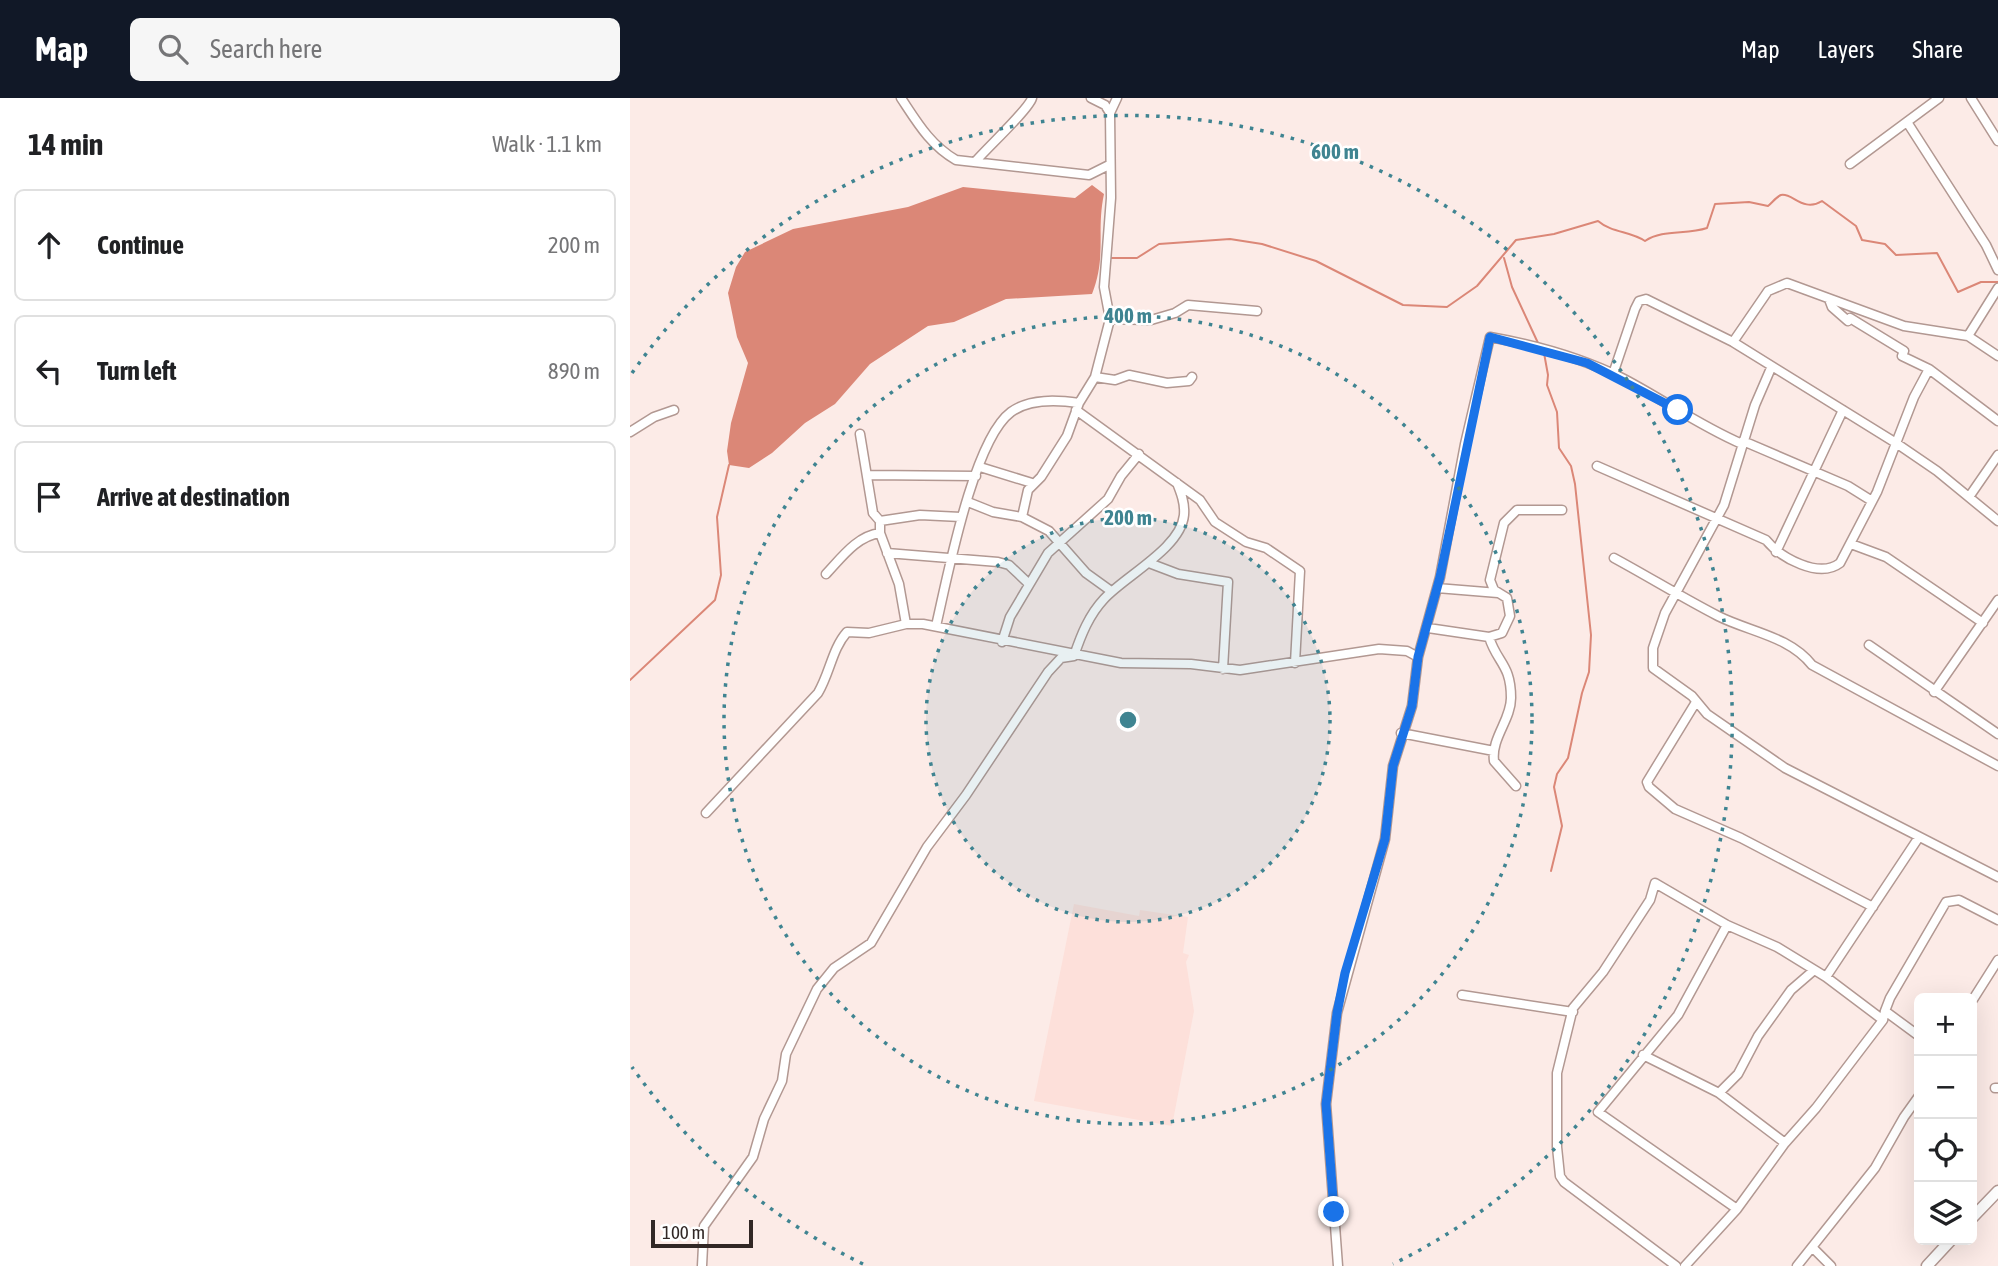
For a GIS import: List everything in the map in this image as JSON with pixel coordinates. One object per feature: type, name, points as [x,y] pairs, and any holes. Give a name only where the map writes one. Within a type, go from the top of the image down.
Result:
[{"type":"street","points":[[901,98],[940,151],[956,160],[1088,175],[1109,165]]},
{"type":"street","points":[[975,162],[1000,133],[1029,106],[1032,98]]},
{"type":"street","points":[[1091,98],[1105,105],[1110,113]]},
{"type":"street","points":[[1022,517],[1032,483],[1041,477],[1067,436],[1077,407],[1094,377],[1110,319],[1105,302],[1111,198],[1110,113],[1117,98]]},
{"type":"street","points":[[1850,164],[1938,98]]},
{"type":"street","points":[[1971,98],[1998,141]]},
{"type":"street","points":[[1907,121],[1986,245],[1998,270]]},
{"type":"street","points":[[1733,342],[1768,292],[1780,283],[1795,284],[1904,326],[1968,336],[1998,356]]},
{"type":"street","points":[[1968,336],[1998,288]]},
{"type":"street","points":[[1613,374],[1635,309],[1639,301],[1646,299],[1733,342],[1896,443],[1998,521]]},
{"type":"street","points":[[1829,299],[1832,307],[1848,321],[1850,318],[1862,324],[1904,351],[1902,356],[1929,369],[1998,421]]},
{"type":"street","points":[[1110,319],[1151,320],[1175,313],[1188,305],[1257,311]]},
{"type":"street","points":[[1338,1266],[1326,1104],[1327,1079],[1345,973],[1385,839],[1393,766],[1401,733],[1412,706],[1418,657],[1437,588],[1490,337],[1587,363],[1613,374],[1712,431],[1816,472],[1872,500]]},
{"type":"street","points":[[1771,368],[1716,520],[1665,613],[1651,661],[1656,671],[1681,687],[1707,714],[1785,768],[1998,877]]},
{"type":"street","points":[[1597,466],[1766,540],[1776,552],[1814,568],[1829,569],[1840,563],[1851,544],[1929,369]]},
{"type":"street","points":[[1094,377],[1115,380],[1129,375],[1167,383],[1189,381],[1192,377]]},
{"type":"street","points":[[936,626],[961,517],[989,444],[1011,412],[1035,402],[1077,407],[1117,442],[1139,454],[1200,500],[1215,522],[1246,542],[1266,548],[1300,571],[1295,663]]},
{"type":"street","points":[[1776,552],[1843,410]]},
{"type":"street","points":[[630,432],[654,417],[674,411]]},
{"type":"street","points":[[860,434],[873,513],[880,522],[880,533],[899,584],[906,624]]},
{"type":"street","points":[[1002,642],[1004,629],[1028,583],[1060,541],[1108,499],[1121,476],[1139,454]]},
{"type":"street","points":[[1969,497],[1998,456]]},
{"type":"street","points":[[980,467],[1032,483]]},
{"type":"street","points":[[868,475],[976,476]]},
{"type":"street","points":[[1073,656],[1086,624],[1111,591],[1149,563],[1181,528],[1184,504],[1177,483]]},
{"type":"street","points":[[968,502],[993,512],[1022,517],[1060,541],[1066,552],[1086,573],[1111,591]]},
{"type":"street","points":[[1498,593],[1490,580],[1504,523],[1517,510],[1562,510]]},
{"type":"street","points":[[880,522],[920,515],[961,517]]},
{"type":"street","points":[[826,574],[857,542],[867,535],[880,533]]},
{"type":"street","points":[[1851,544],[1886,557],[1983,623]]},
{"type":"street","points":[[887,553],[951,557],[1009,565],[1028,583]]},
{"type":"street","points":[[1614,558],[1733,623],[1788,643],[1803,653],[1812,665],[1998,765]]},
{"type":"street","points":[[1149,563],[1178,574],[1228,582],[1223,669]]},
{"type":"street","points":[[1428,628],[1489,637],[1502,633],[1510,616],[1507,598],[1498,593],[1437,588]]},
{"type":"street","points":[[1934,692],[1998,600]]},
{"type":"street","points":[[706,813],[818,693],[829,673],[839,642],[847,632],[869,633],[906,624],[936,626],[1073,656],[1121,663],[1191,664],[1223,669],[1295,663],[1379,649],[1407,651],[1418,657]]},
{"type":"street","points":[[1489,637],[1508,671],[1511,699],[1494,751],[1497,765],[1516,786]]},
{"type":"street","points":[[1869,645],[1998,734]]},
{"type":"street","points":[[702,1266],[704,1226],[753,1157],[764,1119],[782,1081],[786,1054],[817,989],[834,968],[872,943],[927,847],[1048,672],[1061,658],[1073,656]]},
{"type":"street","points":[[1696,702],[1647,782],[1648,787],[1675,809],[1731,833],[1874,907]]},
{"type":"street","points":[[1401,733],[1494,751]]},
{"type":"street","points":[[1826,977],[1919,837]]},
{"type":"street","points":[[1676,1266],[1560,1176],[1557,1073],[1573,1008],[1599,979],[1650,900],[1655,883],[1727,925],[1777,947],[1826,977],[1883,1020]]},
{"type":"street","points":[[1685,1266],[1737,1209],[1785,1143],[1816,1108],[1883,1020],[1890,998],[1945,902],[1959,900],[1998,920]]},
{"type":"street","points":[[1727,925],[1678,1015],[1601,1105],[1598,1115],[1737,1209]]},
{"type":"street","points":[[1977,993],[1998,960]]},
{"type":"street","points":[[1719,1093],[1738,1074],[1758,1036],[1791,990],[1813,971]]},
{"type":"street","points":[[1462,995],[1573,1012]]},
{"type":"street","points":[[1885,1011],[1914,1032]]},
{"type":"street","points":[[1643,1055],[1719,1093],[1785,1143]]},
{"type":"street","points":[[1797,1266],[1875,1168],[1914,1103]]},
{"type":"street","points":[[1977,1213],[1998,1191]]},
{"type":"street","points":[[1927,1266],[1946,1245]]},
{"type":"street","points":[[1812,1248],[1831,1266]]},
{"type":"shaded area","points":[[1092,185],[1104,194],[1099,268],[1092,294],[1006,299],[954,322],[928,326],[870,364],[835,404],[805,423],[772,453],[749,468],[729,465],[727,451],[731,423],[748,363],[737,337],[728,293],[736,267],[745,252],[793,229],[908,207],[963,187],[1075,198]]},
{"type":"shaded area","points":[[1074,904],[1139,916],[1140,910],[1188,917],[1183,953],[1189,955],[1186,962],[1194,1011],[1172,1126],[1034,1101]]},
{"type":"waterway","points":[[1110,258],[1137,258],[1159,244],[1230,239],[1262,244],[1316,261],[1403,305],[1447,307],[1477,286],[1516,240],[1554,234],[1598,221],[1609,228],[1645,241],[1667,233],[1707,228],[1715,204],[1749,202],[1768,206],[1779,196],[1785,195],[1809,205],[1822,201],[1856,226],[1862,240],[1885,244],[1896,255],[1937,253],[1958,292],[1981,282],[1998,282]]},
{"type":"waterway","points":[[1504,258],[1512,287],[1538,343]]},
{"type":"waterway","points":[[1544,353],[1547,385],[1557,412],[1559,448],[1571,466],[1575,484],[1591,635],[1589,672],[1568,758],[1557,774],[1554,787],[1562,826],[1551,871]]},
{"type":"waterway","points":[[630,680],[715,600],[721,575],[717,517],[729,465]]},
{"type":"route","points":[[1334,1212],[1326,1087],[1337,1013],[1345,973],[1385,839],[1393,766],[1401,733],[1412,706],[1418,657],[1440,577],[1465,444],[1490,337],[1587,363],[1625,380],[1678,410]]}]
